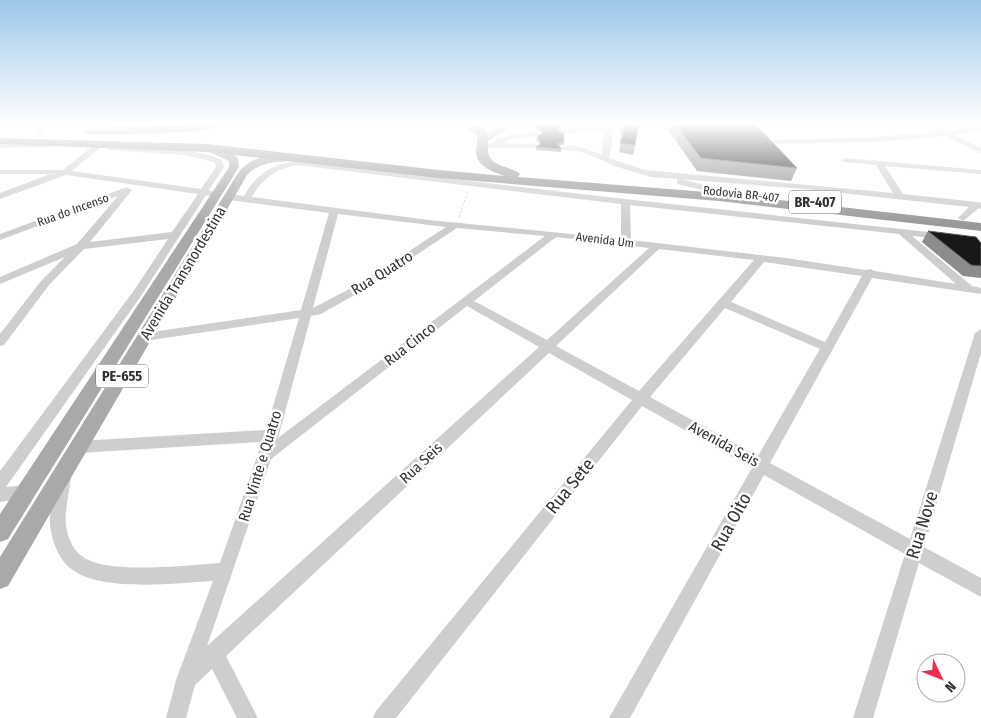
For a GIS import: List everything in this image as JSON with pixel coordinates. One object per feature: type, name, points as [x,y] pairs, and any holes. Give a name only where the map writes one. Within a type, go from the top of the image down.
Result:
[{"type":"highway","name":"BR-407","points":[[292,158],[341,165],[690,194],[981,227]]},
{"type":"highway","points":[[354,158],[532,177]]},
{"type":"highway","points":[[483,158],[491,166],[504,172],[532,177]]},
{"type":"highway","name":"Rodovia BR-407","points":[[532,177],[650,185],[981,220]]},
{"type":"main road","name":"Avenida Transnordestina","points":[[0,532],[216,194],[235,163],[231,158]]},
{"type":"main road","name":"Avenida Transnordestina","points":[[0,578],[144,337],[216,194],[253,164],[273,158],[296,158]]},
{"type":"street","points":[[0,196],[64,172],[83,158]]},
{"type":"street","name":"Avenida Transnordestina","points":[[206,158],[219,162],[216,194]]},
{"type":"street","points":[[602,158],[644,172],[726,193]]},
{"type":"street","points":[[845,160],[981,172]]},
{"type":"street","points":[[879,163],[900,197]]},
{"type":"street","points":[[247,199],[259,178],[286,165],[341,165],[470,184],[954,237]]},
{"type":"street","name":"Avenida Um","points":[[0,172],[64,172],[146,182],[247,199],[456,226],[554,234],[762,258],[870,272],[975,290]]},
{"type":"street","points":[[644,172],[802,183],[900,197],[979,205]]},
{"type":"street","name":"Rua do Incenso","points":[[0,237],[146,182]]},
{"type":"street","points":[[0,342],[45,283],[81,246],[128,190]]},
{"type":"street","points":[[0,483],[139,290],[176,235],[216,194]]},
{"type":"street","points":[[624,202],[626,242]]},
{"type":"street","points":[[963,218],[979,205]]},
{"type":"street","name":"Rua Vinte e Quatro","points":[[176,718],[186,680],[266,455],[334,210]]},
{"type":"street","points":[[887,217],[901,231],[975,290],[981,298]]},
{"type":"street","name":"Rua Quatro","points":[[144,337],[316,311],[346,296],[456,226]]},
{"type":"street","name":"Rua Cinco","points":[[266,455],[554,234]]},
{"type":"street","points":[[0,282],[81,246],[176,235]]},
{"type":"street","name":"Rua Seis","points":[[186,680],[657,246]]},
{"type":"street","name":"Rua Sete","points":[[383,718],[641,398],[762,258]]},
{"type":"street","name":"Rua Oito","points":[[619,718],[763,466],[870,272]]},
{"type":"street","name":"Avenida Seis","points":[[466,301],[981,588]]},
{"type":"street","points":[[724,303],[828,348]]},
{"type":"street","name":"Rua Nove","points":[[863,718],[981,333]]},
{"type":"street","points":[[79,447],[270,436]]},
{"type":"street","points":[[64,472],[58,529],[68,554],[78,564],[113,574],[143,576],[226,571]]},
{"type":"street","points":[[0,495],[26,492]]},
{"type":"street","points":[[214,653],[248,718]]},
{"type":"path","points":[[456,226],[470,184]]},
{"type":"building","points":[[701,158],[787,158],[797,168]]},
{"type":"building","points":[[928,231],[976,237],[981,243],[981,266],[971,265]]}]
